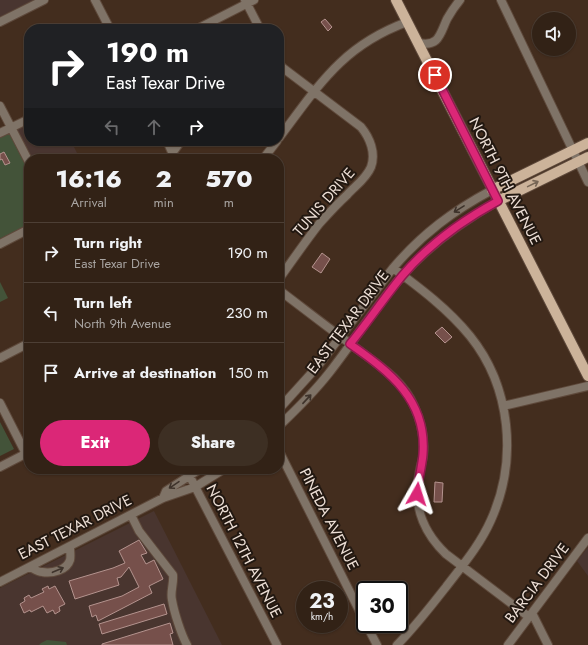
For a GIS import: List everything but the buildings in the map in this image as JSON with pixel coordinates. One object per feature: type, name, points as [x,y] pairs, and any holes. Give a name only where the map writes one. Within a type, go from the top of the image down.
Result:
[{"type":"main road","name":"NORTH 9TH AVENUE","points":[[396,0],[588,376]]},
{"type":"main road","name":"EAST TEXAR DRIVE","points":[[492,190],[588,143]]},
{"type":"main road","name":"EAST TEXAR DRIVE","points":[[498,201],[583,160]]},
{"type":"street","points":[[0,22],[44,0]]},
{"type":"street","points":[[95,0],[107,24]]},
{"type":"street","points":[[418,43],[428,44],[438,39],[442,34],[452,10],[460,0]]},
{"type":"street","points":[[501,0],[573,150],[583,160],[588,182]]},
{"type":"street","points":[[206,24],[249,1],[258,24]]},
{"type":"street","points":[[284,131],[313,92],[336,65],[362,44],[378,34],[407,22]]},
{"type":"street","name":"TUNIS DRIVE","points":[[284,68],[360,127],[369,139],[372,152],[371,167],[364,179],[338,203],[320,224],[284,272]]},
{"type":"street","points":[[0,106],[25,154]]},
{"type":"street","points":[[0,133],[24,122]]},
{"type":"street","points":[[267,154],[273,146]]},
{"type":"street","name":"EAST TEXAR DRIVE","points":[[284,403],[317,367],[393,268],[418,241],[471,201],[492,190]]},
{"type":"street","name":"EAST TEXAR DRIVE","points":[[284,421],[312,393],[403,275],[427,251],[446,235],[498,201]]},
{"type":"street","points":[[0,244],[24,232]]},
{"type":"street","points":[[393,268],[443,308],[470,337],[483,356],[490,369],[503,406],[507,437],[507,454],[502,490],[484,534],[462,566],[423,617],[397,645]]},
{"type":"street","points":[[284,294],[384,369],[404,388],[419,418],[423,443],[423,454],[418,478],[417,494],[421,516],[428,532],[438,546],[462,566],[530,615],[548,645]]},
{"type":"street","points":[[0,358],[24,346]]},
{"type":"street","points":[[503,406],[588,386]]},
{"type":"street","points":[[0,403],[24,446]]},
{"type":"street","points":[[0,467],[24,455]]},
{"type":"street","name":"PINEDA AVENUE","points":[[284,461],[356,603]]},
{"type":"street","points":[[163,498],[166,491],[186,474]]},
{"type":"street","name":"NORTH 12TH AVENUE","points":[[189,474],[277,645]]},
{"type":"street","points":[[163,498],[195,487],[216,474]]},
{"type":"street","name":"EAST TEXAR DRIVE","points":[[0,582],[163,498]]},
{"type":"street","points":[[131,515],[139,531],[173,575],[171,599],[187,645]]},
{"type":"street","name":"BARCIA DRIVE","points":[[508,645],[587,543]]},
{"type":"street","points":[[30,567],[42,572],[51,573],[63,568],[68,564],[70,559],[70,547]]},
{"type":"street","name":"PINEDA AVENUE","points":[[371,633],[377,645]]},
{"type":"shaded area","points":[[0,0],[35,0],[0,18]]},
{"type":"shaded area","points":[[24,125],[24,145],[16,129]]},
{"type":"shaded area","points":[[24,146],[74,146],[78,154],[28,154]]},
{"type":"shaded area","points":[[154,511],[222,645],[0,645],[0,588]]},
{"type":"shaded area","points":[[588,547],[588,576],[577,561]]},
{"type":"green space","points":[[11,128],[25,154],[24,232],[0,244],[0,133]]},
{"type":"green space","points":[[0,282],[8,298],[0,302]]},
{"type":"green space","points":[[0,422],[14,449],[0,456]]},
{"type":"green space","points":[[47,640],[66,642],[67,645],[39,645]]},
{"type":"route","points":[[417,494],[418,478],[423,454],[423,443],[422,430],[414,406],[404,388],[394,377],[350,344],[403,275],[427,251],[460,224],[498,201],[435,75]]}]
